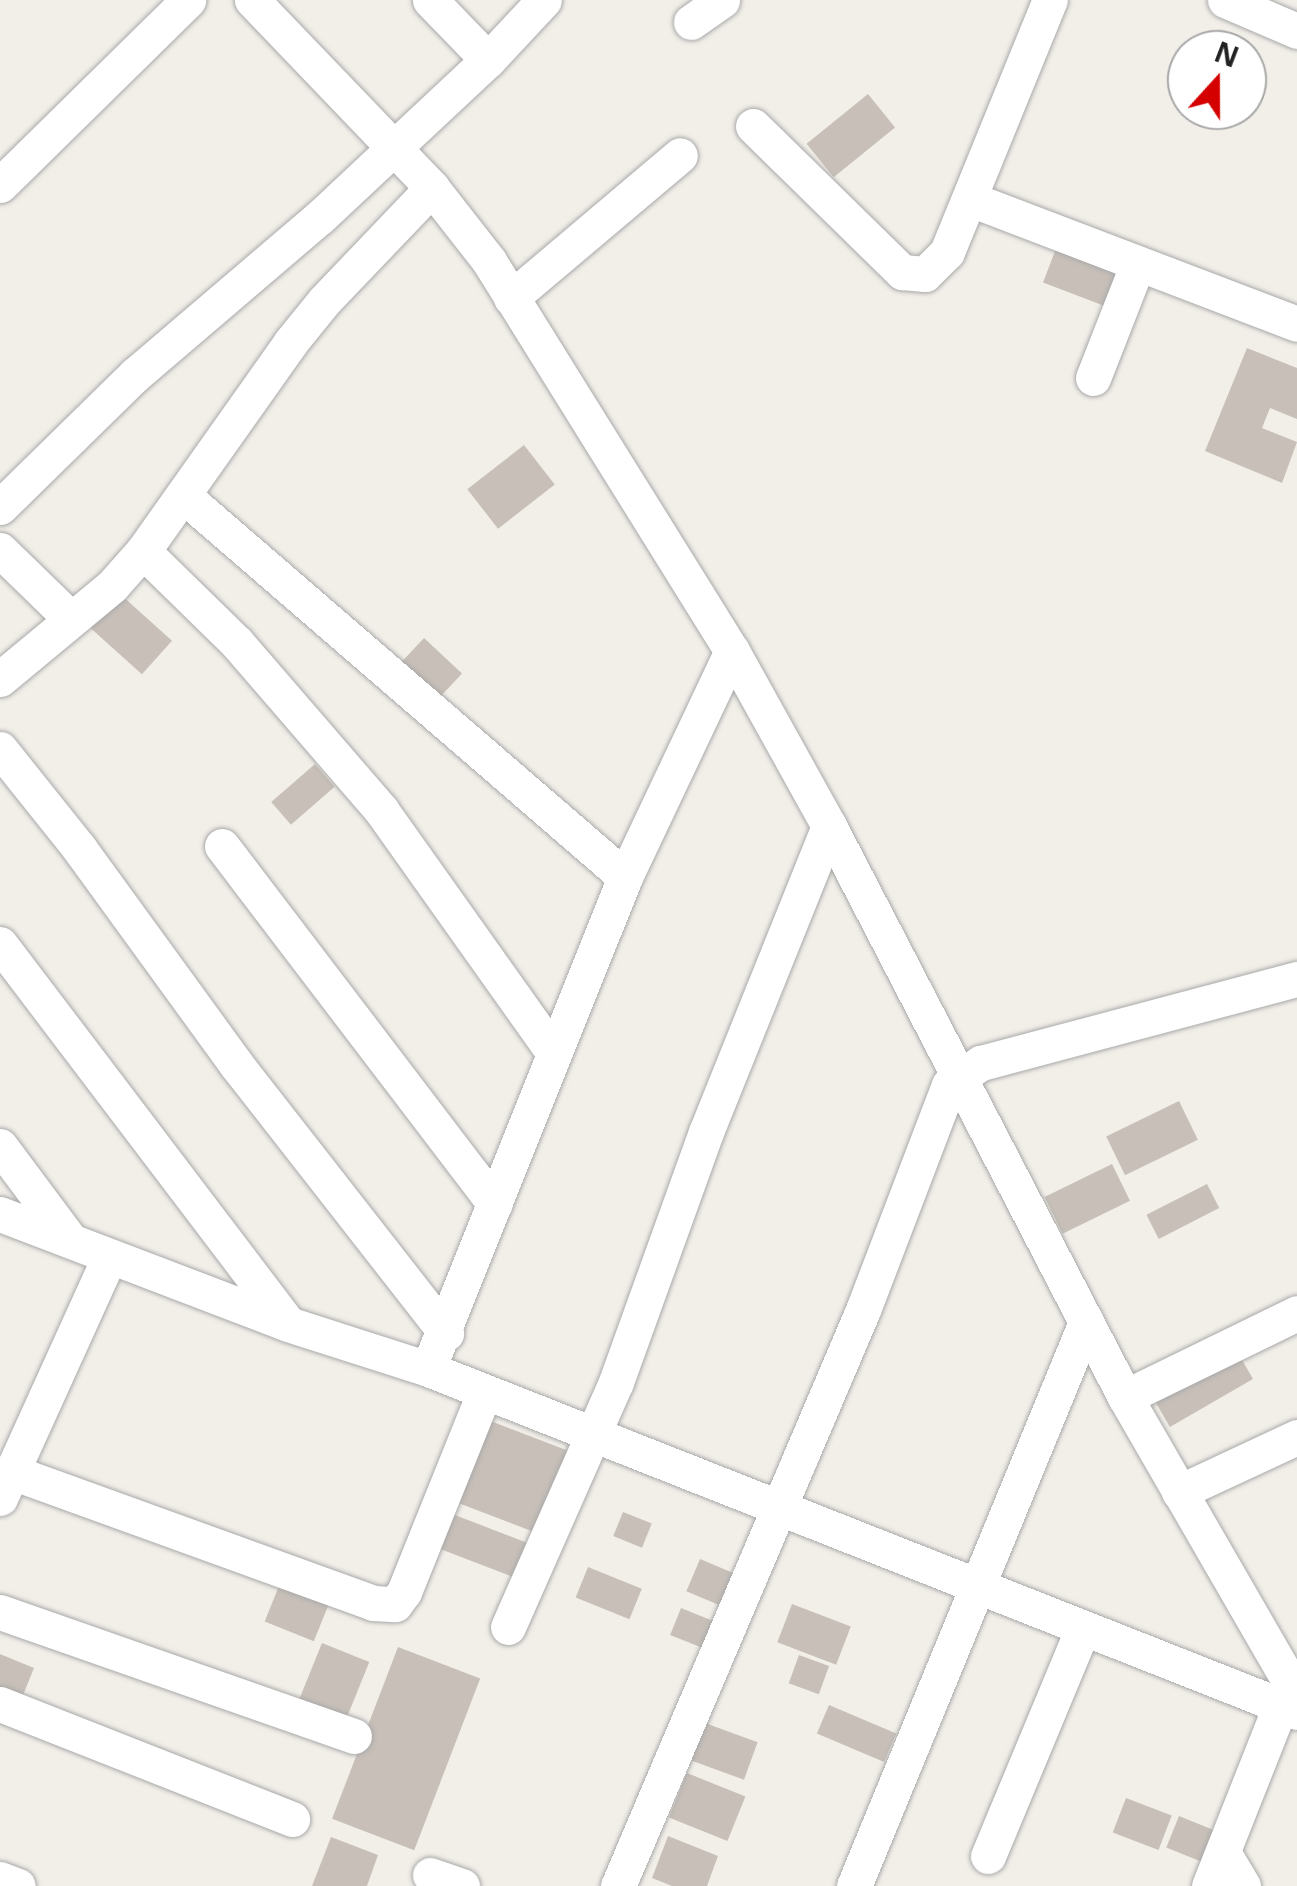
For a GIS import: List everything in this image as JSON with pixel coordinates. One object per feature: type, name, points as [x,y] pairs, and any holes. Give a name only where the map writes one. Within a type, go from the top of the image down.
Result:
[{"type":"street","points":[[0,185],[188,0]]},
{"type":"street","points":[[252,0],[432,188],[489,261],[732,652],[829,826],[1086,1322],[1291,1705]]},
{"type":"street","points":[[430,0],[488,60]]},
{"type":"street","points":[[0,508],[136,374],[320,217],[488,60],[544,0]]},
{"type":"street","points":[[691,22],[722,0]]},
{"type":"street","points":[[753,126],[902,272],[915,276],[938,266],[970,199],[1050,0]]},
{"type":"street","points":[[1225,0],[1297,30]]},
{"type":"street","points":[[510,298],[680,156]]},
{"type":"street","points":[[0,679],[112,586],[143,551],[313,314],[432,188]]},
{"type":"street","points":[[970,199],[1297,324]]},
{"type":"street","points":[[1093,378],[1138,263]]},
{"type":"street","points":[[185,496],[626,877]]},
{"type":"street","points":[[0,550],[72,620]]},
{"type":"street","points":[[143,551],[237,643],[380,810],[554,1053]]},
{"type":"street","points":[[428,1370],[626,877],[732,652]]},
{"type":"street","points":[[0,749],[79,848],[235,1063],[446,1333]]},
{"type":"street","points":[[508,1627],[643,1311],[706,1132],[829,826]]},
{"type":"street","points":[[222,846],[495,1204]]},
{"type":"street","points":[[0,944],[288,1324]]},
{"type":"street","points":[[618,1886],[863,1310],[939,1107],[957,1076],[1009,1054],[1297,979]]},
{"type":"street","points":[[0,1146],[70,1240]]},
{"type":"street","points":[[0,1214],[288,1324],[428,1370],[1082,1630],[1291,1705]]},
{"type":"street","points":[[109,1258],[5,1485],[373,1603],[395,1604],[404,1592],[484,1393]]},
{"type":"street","points":[[1126,1397],[1297,1312]]},
{"type":"street","points":[[854,1886],[1086,1322]]},
{"type":"street","points":[[1179,1492],[1297,1437]]},
{"type":"street","points":[[0,1612],[354,1736]]},
{"type":"street","points":[[988,1856],[1082,1630]]},
{"type":"street","points":[[0,1704],[292,1819]]},
{"type":"street","points":[[1243,1886],[1216,1870],[1291,1705]]},
{"type":"street","points":[[0,1879],[18,1886]]},
{"type":"building","points":[[868,94],[895,127],[834,177],[807,144]]},
{"type":"building","points":[[1057,246],[1125,272],[1111,309],[1043,282]]},
{"type":"building","points":[[1247,348],[1297,368],[1297,419],[1270,408],[1262,428],[1297,442],[1282,483],[1205,451]]},
{"type":"building","points":[[524,445],[555,484],[498,529],[467,489]]},
{"type":"building","points":[[120,594],[172,641],[142,674],[90,627]]},
{"type":"building","points":[[424,638],[462,673],[438,699],[400,664]]},
{"type":"building","points":[[315,764],[335,787],[291,825],[271,802]]},
{"type":"building","points":[[1179,1101],[1198,1140],[1125,1175],[1106,1137]]},
{"type":"building","points":[[1112,1164],[1130,1201],[1063,1234],[1045,1197]]},
{"type":"building","points":[[1207,1184],[1219,1208],[1159,1239],[1146,1215]]},
{"type":"building","points":[[1234,1346],[1253,1379],[1170,1427],[1151,1394]]},
{"type":"building","points":[[480,1417],[575,1454],[544,1536],[448,1499]]},
{"type":"building","points":[[447,1512],[526,1542],[513,1577],[434,1547]]},
{"type":"building","points":[[623,1512],[652,1524],[642,1548],[613,1536]]},
{"type":"building","points":[[700,1559],[743,1577],[730,1610],[686,1591]]},
{"type":"building","points":[[588,1567],[642,1589],[629,1619],[576,1598]]},
{"type":"building","points":[[283,1576],[332,1596],[314,1641],[265,1621]]},
{"type":"building","points":[[792,1604],[851,1627],[836,1665],[777,1642]]},
{"type":"building","points":[[681,1608],[724,1625],[713,1652],[670,1635]]},
{"type":"building","points":[[322,1643],[369,1662],[345,1722],[298,1703]]},
{"type":"building","points":[[398,1647],[480,1679],[414,1850],[332,1819]]},
{"type":"building","points":[[0,1654],[34,1668],[21,1700],[0,1691]]},
{"type":"building","points":[[799,1655],[829,1666],[819,1694],[789,1683]]},
{"type":"building","points":[[829,1705],[896,1734],[884,1762],[817,1734]]},
{"type":"building","points":[[705,1723],[758,1742],[744,1780],[691,1761]]},
{"type":"building","points":[[687,1773],[745,1797],[727,1841],[669,1818]]},
{"type":"building","points":[[1126,1798],[1172,1816],[1158,1850],[1113,1833]]},
{"type":"building","points":[[1179,1816],[1222,1833],[1209,1865],[1166,1848]]},
{"type":"building","points":[[668,1836],[718,1856],[707,1886],[672,1886],[652,1878]]},
{"type":"building","points":[[331,1837],[378,1855],[367,1886],[312,1886]]}]
